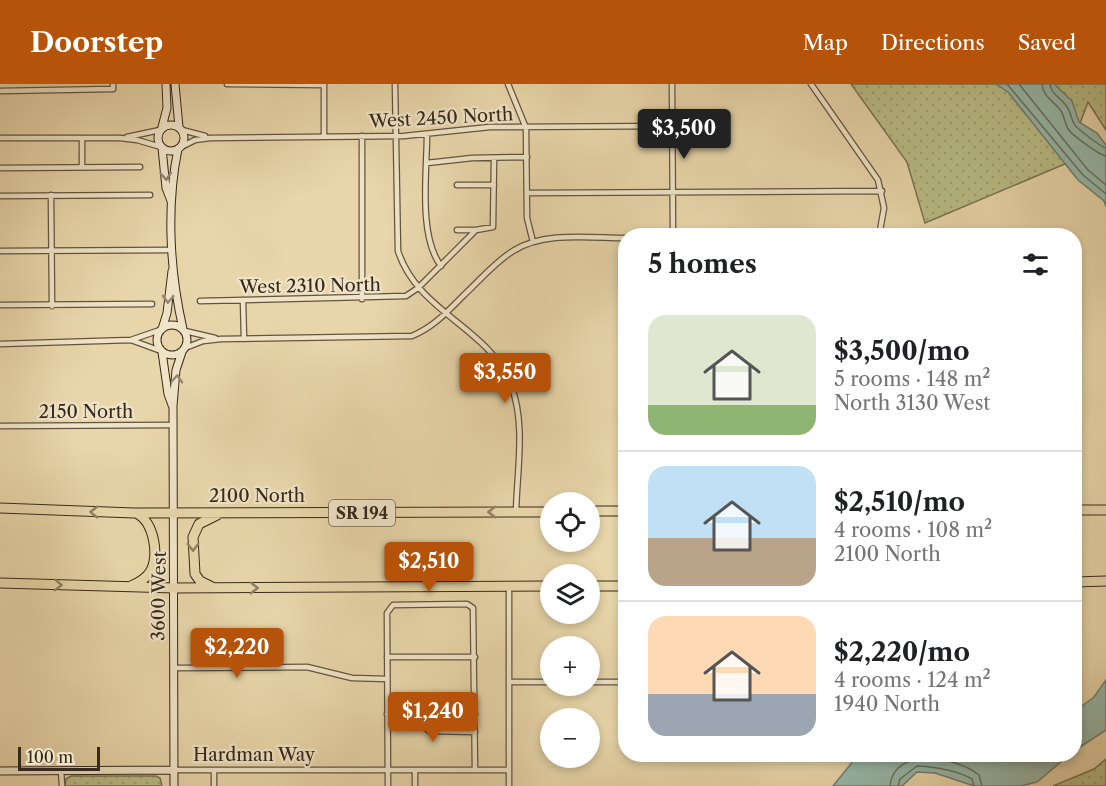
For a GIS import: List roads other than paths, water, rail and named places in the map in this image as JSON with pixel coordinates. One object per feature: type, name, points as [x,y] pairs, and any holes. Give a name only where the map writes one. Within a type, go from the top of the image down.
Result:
[{"type":"highway","name":"2100 North","points":[[0,508],[134,513],[540,512]]},
{"type":"highway","points":[[1082,510],[1106,510]]},
{"type":"highway","points":[[600,511],[618,511]]},
{"type":"highway","points":[[126,587],[145,578],[153,564],[152,528],[147,520],[134,513]]},
{"type":"highway","points":[[216,588],[200,581],[195,574],[192,537],[199,524],[225,513]]},
{"type":"highway","points":[[1082,582],[1106,582]]},
{"type":"highway","points":[[0,583],[175,588],[540,586]]},
{"type":"highway","points":[[600,586],[618,586]]},
{"type":"street","points":[[166,84],[167,108],[158,137],[166,188],[172,204]]},
{"type":"street","points":[[173,406],[168,394],[162,352],[157,343],[172,268],[172,204],[180,148],[185,136],[181,128],[175,84]]},
{"type":"street","points":[[227,84],[324,85],[324,136]]},
{"type":"street","points":[[395,84],[396,242],[406,270],[418,288],[495,357],[512,386],[519,425],[516,512]]},
{"type":"street","points":[[508,84],[526,128],[527,218],[533,242]]},
{"type":"street","points":[[672,84],[673,228]]},
{"type":"street","points":[[811,84],[874,173],[882,191],[884,208],[880,228]]},
{"type":"street","points":[[0,91],[113,87]]},
{"type":"street","points":[[120,138],[161,129],[169,124],[181,128]]},
{"type":"street","name":"West 2450 North","points":[[180,148],[195,140],[210,138],[396,136],[473,128],[672,126]]},
{"type":"street","name":"West 2450 North","points":[[181,128],[210,138]]},
{"type":"street","points":[[427,134],[428,236],[432,254],[441,266]]},
{"type":"street","points":[[362,136],[362,299]]},
{"type":"street","points":[[0,138],[120,138],[137,140],[171,151],[180,148]]},
{"type":"street","points":[[82,138],[82,167]]},
{"type":"street","points":[[427,163],[527,157]]},
{"type":"street","points":[[457,230],[492,229],[494,158]]},
{"type":"street","points":[[0,168],[140,167]]},
{"type":"street","points":[[457,185],[494,185]]},
{"type":"street","points":[[527,194],[882,191]]},
{"type":"street","points":[[51,195],[52,306]]},
{"type":"street","points":[[0,196],[150,195]]},
{"type":"street","points":[[418,288],[476,230]]},
{"type":"street","points":[[130,340],[174,356],[203,341],[221,339],[396,338],[425,331],[500,260],[514,250],[533,242],[618,238]]},
{"type":"street","points":[[0,251],[172,250]]},
{"type":"street","points":[[172,268],[188,340],[177,370],[173,406]]},
{"type":"street","name":"West 2310 North","points":[[200,301],[362,299],[406,296],[418,288]]},
{"type":"street","points":[[243,300],[244,339]]},
{"type":"street","points":[[0,305],[152,304]]},
{"type":"street","points":[[0,344],[130,340],[173,325],[221,339]]},
{"type":"street","name":"3600 West","points":[[173,406],[174,786]]},
{"type":"street","name":"2150 North","points":[[0,426],[173,424]]},
{"type":"street","points":[[509,586],[509,786]]},
{"type":"street","points":[[388,786],[387,657],[389,607],[395,605],[472,606],[475,613],[476,770]]},
{"type":"street","points":[[387,657],[475,657]]},
{"type":"street","points":[[173,668],[314,668],[356,679],[387,679]]},
{"type":"street","points":[[509,682],[540,682]]},
{"type":"street","points":[[600,682],[618,682]]},
{"type":"street","points":[[387,714],[475,714]]},
{"type":"street","points":[[424,714],[424,726],[429,731],[475,732]]},
{"type":"street","points":[[214,770],[214,786]]},
{"type":"street","points":[[415,770],[415,786]]},
{"type":"street","name":"Hardman Way","points":[[0,771],[509,770]]},
{"type":"street","points":[[61,771],[62,786]]},
{"type":"water","points":[[996,84],[1054,84],[1072,101],[1079,122],[1097,133],[1106,145],[1106,207],[1104,201],[1078,180],[1008,92]]},
{"type":"water","points":[[1106,680],[1106,730],[1082,746],[1082,706],[1094,697]]},
{"type":"water","points":[[852,762],[1061,762],[1037,782],[1021,786],[974,786],[935,773],[917,772],[902,786],[833,786]]}]
